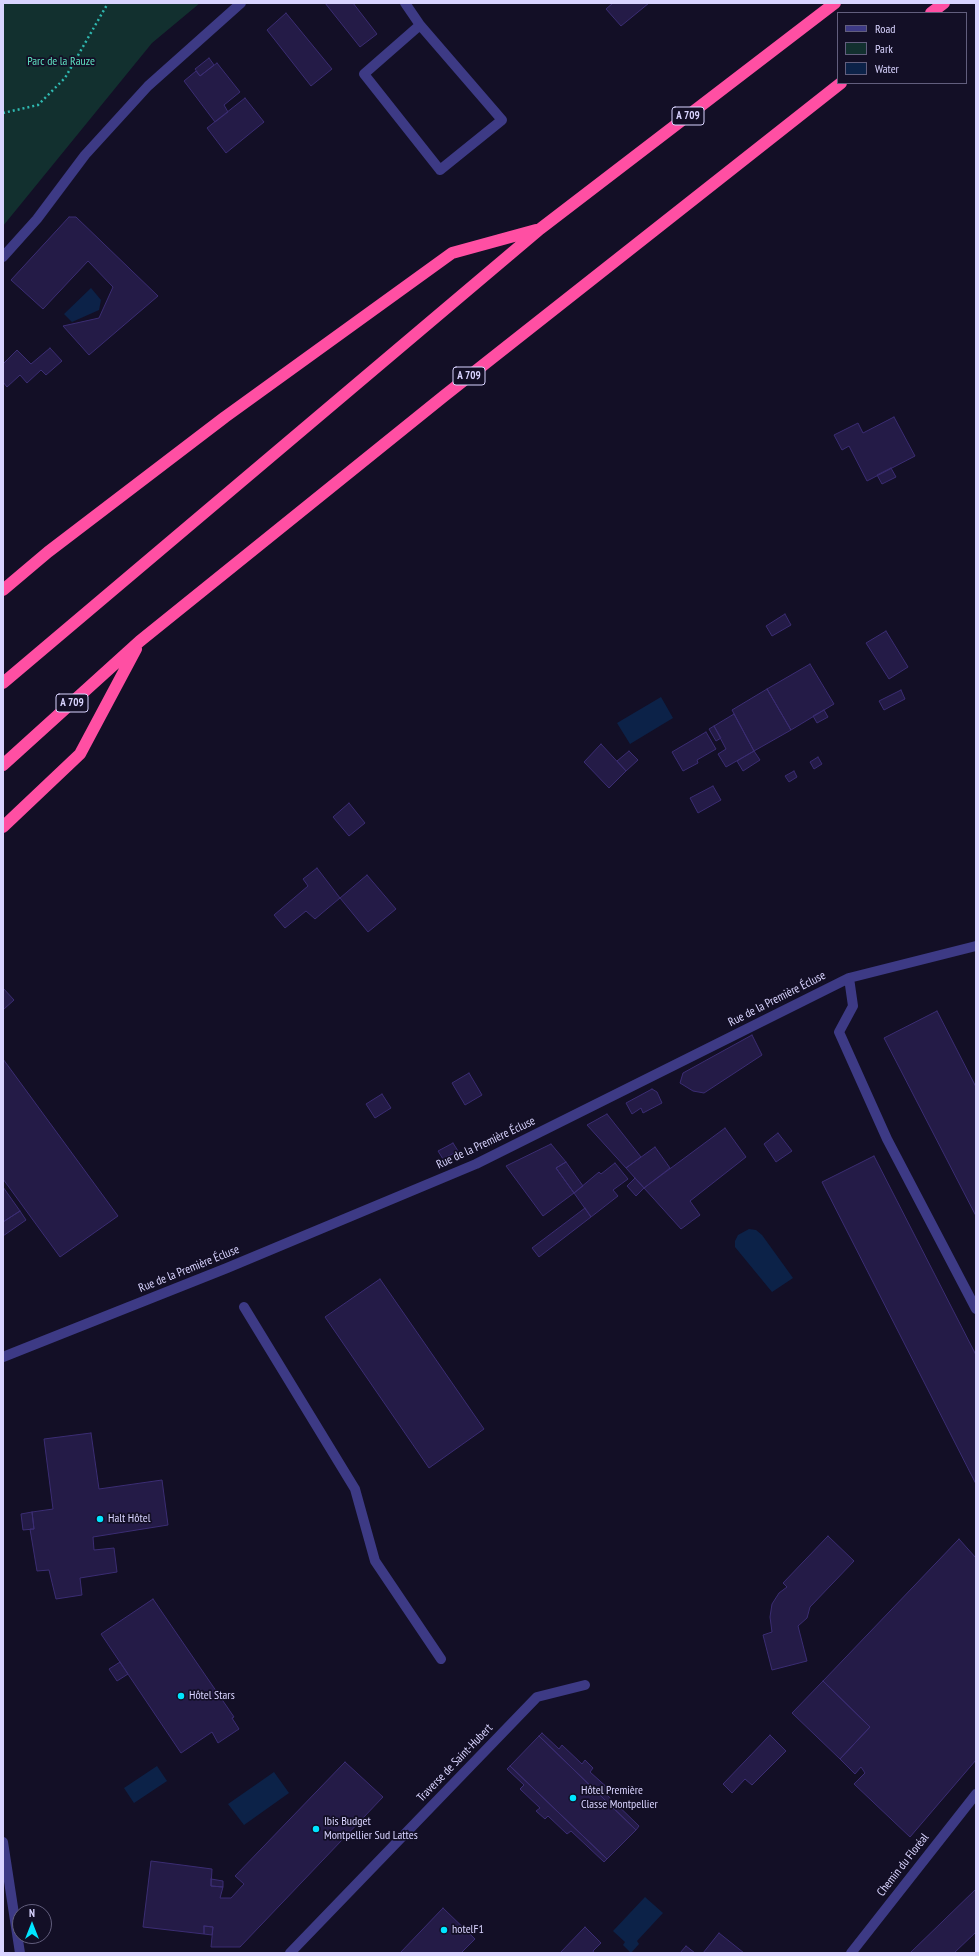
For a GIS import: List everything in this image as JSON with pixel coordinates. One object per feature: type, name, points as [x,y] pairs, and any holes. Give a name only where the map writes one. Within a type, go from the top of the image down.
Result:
[{"type":"highway","name":"A 709","points":[[3,683],[540,229],[835,3]]},
{"type":"highway","points":[[932,12],[944,3]]},
{"type":"highway","name":"A 709","points":[[3,765],[140,641],[444,396],[840,84]]},
{"type":"highway","points":[[3,590],[48,552],[224,417],[452,253],[540,229]]},
{"type":"highway","points":[[3,827],[80,754],[140,641]]},
{"type":"street","points":[[3,257],[37,219],[85,155],[148,86],[241,3]]},
{"type":"street","points":[[405,3],[420,25],[502,120],[440,170],[364,74],[420,25]]},
{"type":"street","name":"Rue de la Première Écluse","points":[[3,1357],[227,1268],[476,1164],[848,978],[976,946]]},
{"type":"street","points":[[848,978],[853,1006],[839,1032],[888,1139],[976,1309]]},
{"type":"street","points":[[244,1307],[355,1489],[375,1561],[441,1659]]},
{"type":"street","name":"Traverse de Saint-Hubert","points":[[290,1953],[537,1697],[585,1685]]},
{"type":"street","name":"Chemin du Floréal","points":[[851,1953],[976,1794]]},
{"type":"street","points":[[3,1842],[20,1953]]},
{"type":"path","points":[[3,113],[38,105],[65,78],[108,3]]},
{"type":"green space","name":"Parc de la Rauze","points":[[3,3],[200,3],[152,43],[3,226]]},
{"type":"water","points":[[91,288],[101,300],[99,310],[72,322],[64,314]]},
{"type":"water","points":[[661,697],[673,718],[630,744],[617,723]]},
{"type":"water","points":[[749,1229],[756,1230],[762,1235],[793,1278],[772,1292],[735,1247],[735,1241],[738,1235]]},
{"type":"water","points":[[157,1766],[167,1781],[134,1803],[124,1788]]},
{"type":"water","points":[[274,1772],[289,1793],[244,1825],[228,1804]]},
{"type":"water","points":[[645,1897],[663,1913],[637,1941],[639,1944],[631,1953],[623,1945],[625,1942],[613,1931]]},
{"type":"building","points":[[325,3],[353,3],[377,34],[360,47]]},
{"type":"building","points":[[613,3],[649,3],[621,26],[606,9]]},
{"type":"building","points":[[286,13],[332,69],[311,86],[267,30]]},
{"type":"building","points":[[209,58],[214,65],[200,76],[195,69]]},
{"type":"building","points":[[217,63],[240,92],[224,105],[228,112],[215,122],[184,81],[196,71],[200,76]]},
{"type":"building","points":[[245,98],[264,122],[226,153],[207,128]]},
{"type":"building","points":[[69,217],[76,217],[158,296],[89,355],[63,326],[99,318],[113,287],[88,261],[43,309],[11,280]]},
{"type":"building","points":[[50,348],[62,361],[46,375],[41,370],[27,383],[20,375],[7,387],[3,382],[3,364],[17,350],[31,364]]},
{"type":"building","points":[[894,417],[915,456],[867,481],[849,446],[842,450],[834,435],[858,423],[863,433]]},
{"type":"building","points":[[891,468],[896,477],[882,484],[877,475]]},
{"type":"building","points":[[785,614],[791,625],[772,636],[766,626]]},
{"type":"building","points":[[886,631],[908,667],[889,679],[866,643]]},
{"type":"building","points":[[810,664],[834,704],[791,730],[767,689]]},
{"type":"building","points":[[767,689],[791,730],[754,751],[732,710]]},
{"type":"building","points":[[901,690],[905,699],[884,710],[879,701]]},
{"type":"building","points":[[824,710],[828,717],[817,723],[813,716]]},
{"type":"building","points":[[734,714],[754,751],[726,767],[718,754],[726,749],[714,726]]},
{"type":"building","points":[[714,726],[721,738],[716,741],[709,729]]},
{"type":"building","points":[[706,732],[716,749],[697,760],[698,763],[683,771],[672,752]]},
{"type":"building","points":[[601,744],[626,771],[609,788],[584,762]]},
{"type":"building","points":[[629,751],[638,760],[626,771],[617,761]]},
{"type":"building","points":[[754,751],[760,760],[743,771],[737,761]]},
{"type":"building","points":[[818,757],[822,764],[814,769],[810,762]]},
{"type":"building","points":[[794,771],[797,777],[789,782],[785,776]]},
{"type":"building","points":[[713,786],[721,800],[698,813],[690,798]]},
{"type":"building","points":[[349,803],[365,823],[349,836],[333,817]]},
{"type":"building","points":[[317,868],[340,898],[315,919],[306,911],[285,928],[274,915],[308,886],[303,879]]},
{"type":"building","points":[[367,875],[396,909],[368,932],[340,898]]},
{"type":"building","points":[[3,988],[14,1000],[3,1010]]},
{"type":"building","points":[[937,1011],[976,1087],[976,1216],[884,1038]]},
{"type":"building","points":[[752,1035],[762,1055],[704,1093],[693,1091],[680,1083],[683,1073]]},
{"type":"building","points":[[3,1059],[118,1216],[60,1257],[3,1179]]},
{"type":"building","points":[[469,1073],[482,1095],[465,1105],[452,1083]]},
{"type":"building","points":[[652,1089],[657,1092],[662,1103],[643,1113],[641,1108],[632,1114],[626,1103]]},
{"type":"building","points":[[382,1094],[391,1108],[375,1118],[366,1104]]},
{"type":"building","points":[[607,1114],[641,1157],[626,1168],[587,1125]]},
{"type":"building","points":[[725,1128],[746,1157],[690,1201],[700,1215],[681,1229],[644,1188]]},
{"type":"building","points":[[778,1133],[792,1151],[776,1162],[764,1144]]},
{"type":"building","points":[[453,1143],[458,1151],[443,1159],[438,1151]]},
{"type":"building","points":[[551,1144],[566,1162],[556,1168],[574,1193],[543,1216],[506,1166]]},
{"type":"building","points":[[655,1147],[670,1168],[644,1188],[626,1168]]},
{"type":"building","points":[[874,1156],[976,1355],[976,1484],[822,1182]]},
{"type":"building","points":[[566,1162],[583,1186],[574,1193],[556,1168]]},
{"type":"building","points":[[615,1163],[628,1179],[613,1190],[618,1196],[591,1217],[574,1193],[599,1172],[601,1174]]},
{"type":"building","points":[[635,1178],[644,1188],[636,1196],[627,1186]]},
{"type":"building","points":[[3,1187],[20,1211],[3,1222]]},
{"type":"building","points":[[585,1208],[591,1217],[539,1257],[532,1248]]},
{"type":"building","points":[[20,1211],[26,1220],[3,1236],[3,1222]]},
{"type":"building","points":[[380,1279],[484,1429],[429,1468],[325,1317]]},
{"type":"building","name":"Halt Hôtel","points":[[91,1433],[99,1489],[162,1480],[168,1525],[93,1537],[94,1550],[114,1548],[117,1572],[80,1578],[82,1595],[56,1599],[49,1570],[37,1571],[30,1529],[34,1529],[32,1512],[53,1509],[44,1439]]},
{"type":"building","points":[[32,1512],[34,1529],[23,1530],[21,1514]]},
{"type":"building","points":[[828,1536],[854,1561],[810,1607],[807,1618],[798,1626],[807,1661],[772,1670],[763,1635],[772,1632],[770,1617],[772,1604],[779,1593],[787,1587],[783,1583]]},
{"type":"building","points":[[959,1539],[976,1558],[976,1760],[910,1837],[854,1784],[865,1773],[861,1767],[855,1774],[840,1759],[870,1727],[823,1681]]},
{"type":"building","name":"Hôtel Stars","points":[[153,1599],[234,1717],[232,1718],[239,1729],[218,1743],[212,1732],[181,1753],[101,1634]]},
{"type":"building","points":[[120,1662],[128,1674],[117,1681],[109,1669]]},
{"type":"building","points":[[823,1681],[870,1727],[840,1759],[792,1713]]},
{"type":"building","points":[[542,1733],[559,1749],[562,1745],[582,1764],[585,1760],[593,1768],[590,1772],[610,1790],[606,1794],[639,1826],[636,1830],[539,1736]]},
{"type":"building","points":[[770,1735],[786,1751],[752,1785],[745,1779],[732,1793],[723,1784]]},
{"type":"building","name":"Hôtel Première Classe Montpellier","points":[[539,1736],[636,1830],[607,1859],[510,1766]]},
{"type":"building","name":"Ibis Budget Montpellier Sud Lattes","points":[[345,1762],[383,1797],[240,1947],[211,1947],[213,1927],[204,1926],[204,1934],[143,1927],[151,1861],[212,1869],[211,1886],[223,1887],[220,1898],[231,1898],[244,1884],[235,1876]]},
{"type":"building","points":[[510,1766],[607,1859],[604,1862],[571,1831],[567,1834],[548,1816],[545,1819],[536,1811],[540,1808],[520,1789],[524,1785],[507,1769]]},
{"type":"building","points":[[211,1879],[223,1881],[223,1887],[211,1886]]},
{"type":"building","points":[[976,1889],[976,1932],[954,1953],[910,1953]]},
{"type":"building","name":"hotelF1","points":[[443,1908],[475,1939],[461,1953],[400,1953]]},
{"type":"building","points":[[204,1926],[213,1927],[212,1935],[204,1934]]},
{"type":"building","points":[[585,1927],[601,1943],[593,1951],[594,1953],[560,1953]]},
{"type":"building","points":[[719,1933],[744,1953],[703,1953]]},
{"type":"building","points":[[686,1946],[695,1953],[680,1953]]},
{"type":"place","name":"Halt Hôtel","points":[[100,1519]]},
{"type":"place","name":"Hôtel Stars","points":[[181,1696]]},
{"type":"place","name":"Hôtel Première Classe Montpellier","points":[[573,1798]]},
{"type":"place","name":"Ibis Budget Montpellier Sud Lattes","points":[[316,1829]]},
{"type":"place","name":"hotelF1","points":[[444,1930]]}]
